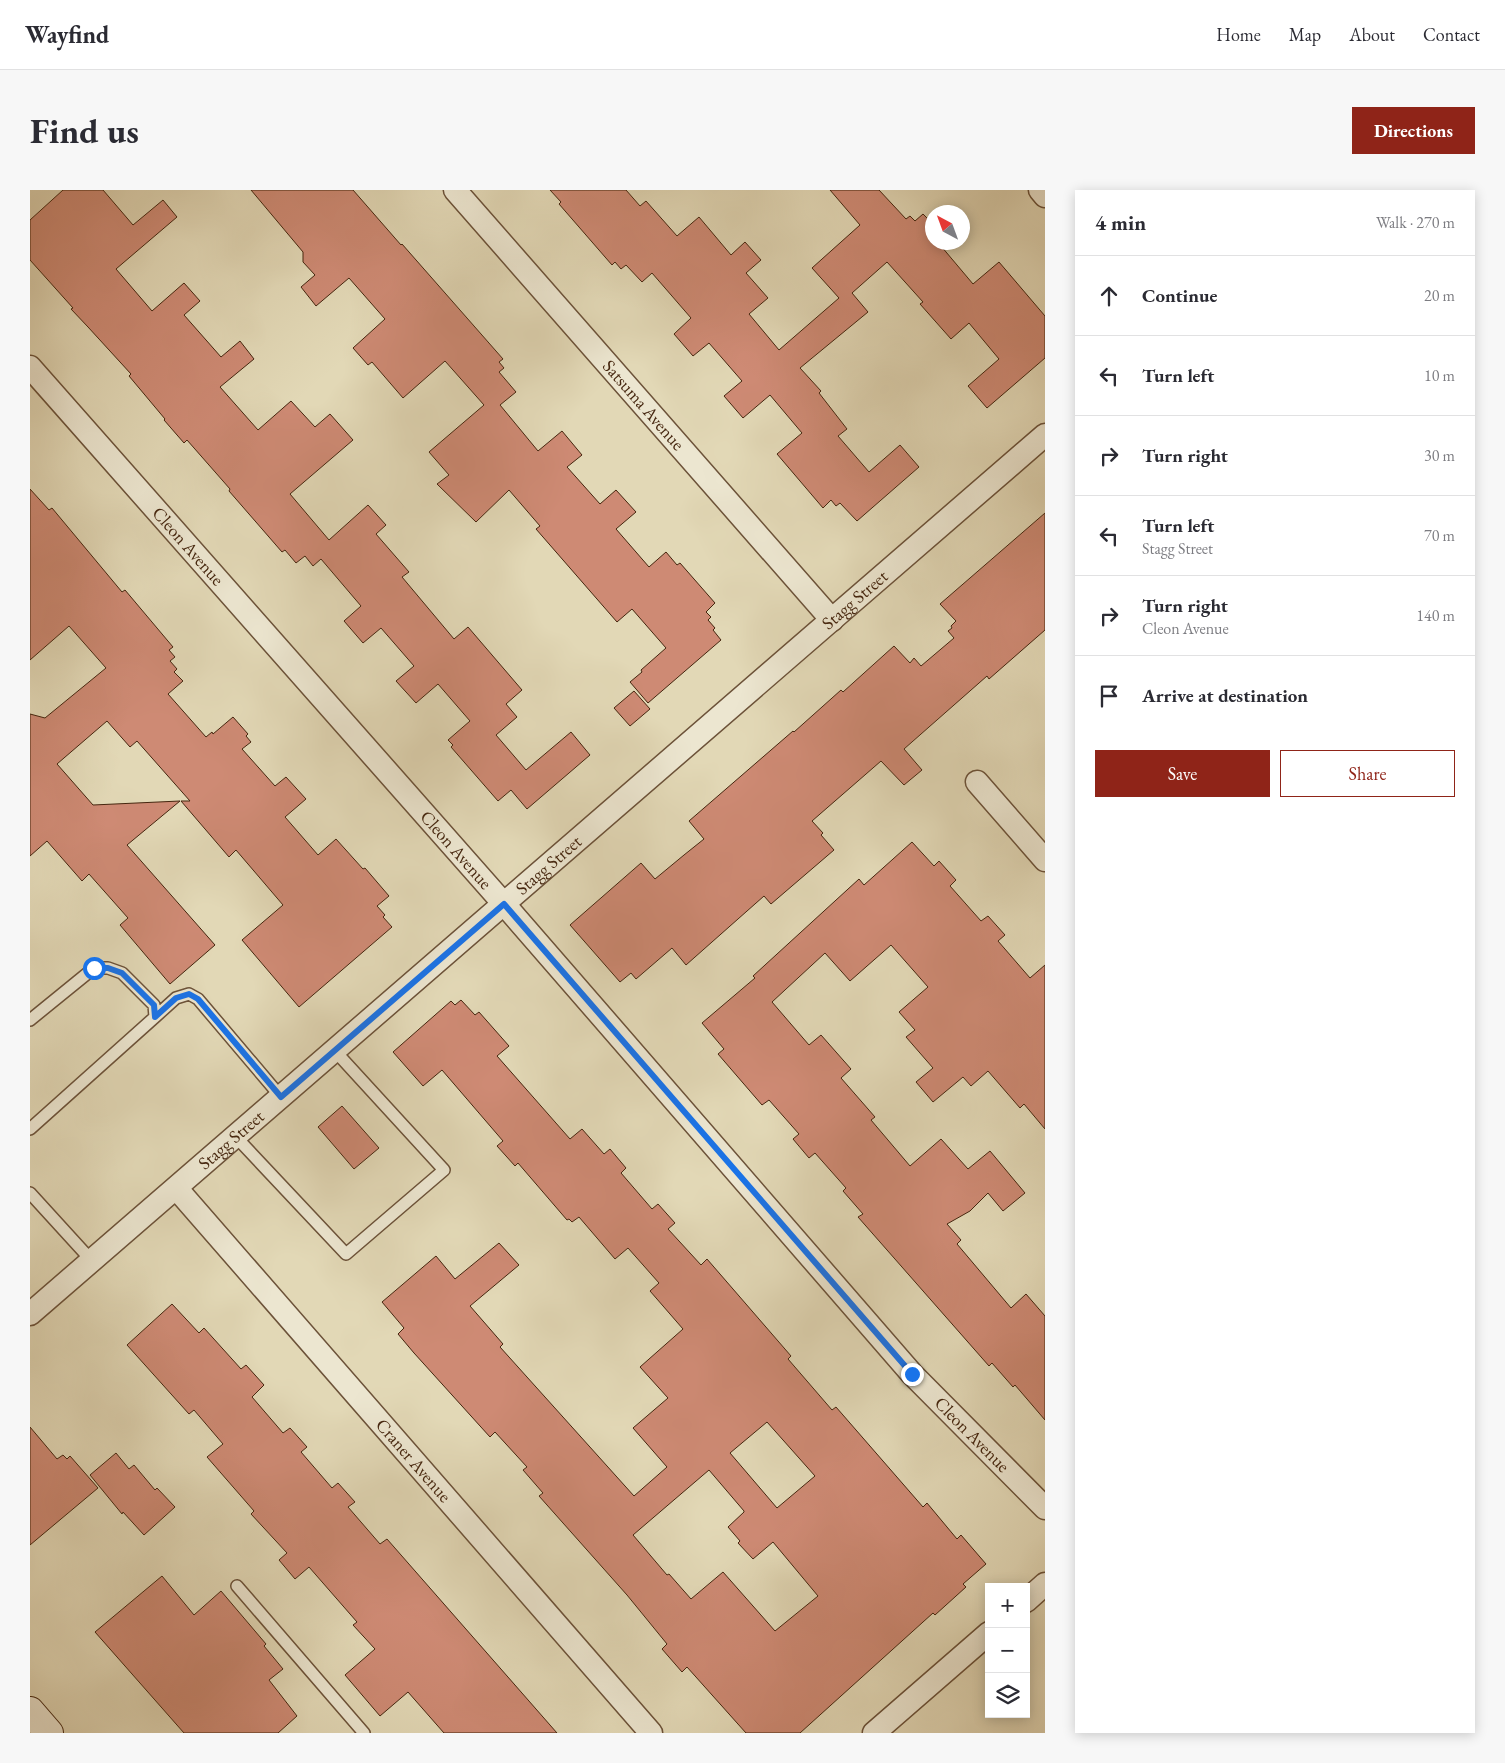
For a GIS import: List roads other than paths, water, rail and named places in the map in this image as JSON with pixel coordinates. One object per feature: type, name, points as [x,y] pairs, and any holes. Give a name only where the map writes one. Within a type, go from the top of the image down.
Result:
[{"type":"main road","points":[[30,1711],[49,1733]]},
{"type":"street","name":"Satsuma Avenue","points":[[455,190],[832,620]]},
{"type":"street","points":[[1040,190],[1045,196]]},
{"type":"street","name":"Cleon Avenue","points":[[30,367],[504,904],[912,1374],[1045,1508]]},
{"type":"street","name":"Stagg Street","points":[[30,1314],[177,1189],[235,1136],[1045,435]]},
{"type":"street","points":[[977,782],[1045,860]]},
{"type":"street","name":"Craner Avenue","points":[[177,1189],[651,1733]]},
{"type":"street","points":[[1030,1597],[1045,1584]]},
{"type":"street","points":[[874,1733],[985,1636]]},
{"type":"lane","points":[[30,1020],[94,968],[108,968],[122,973],[154,1005],[155,1017]]},
{"type":"lane","points":[[30,1129],[176,998],[189,994],[198,999],[281,1097]]},
{"type":"lane","points":[[235,1136],[346,1254],[444,1170],[335,1051]]},
{"type":"lane","points":[[30,1193],[92,1261]]},
{"type":"lane","points":[[237,1586],[364,1733]]}]
